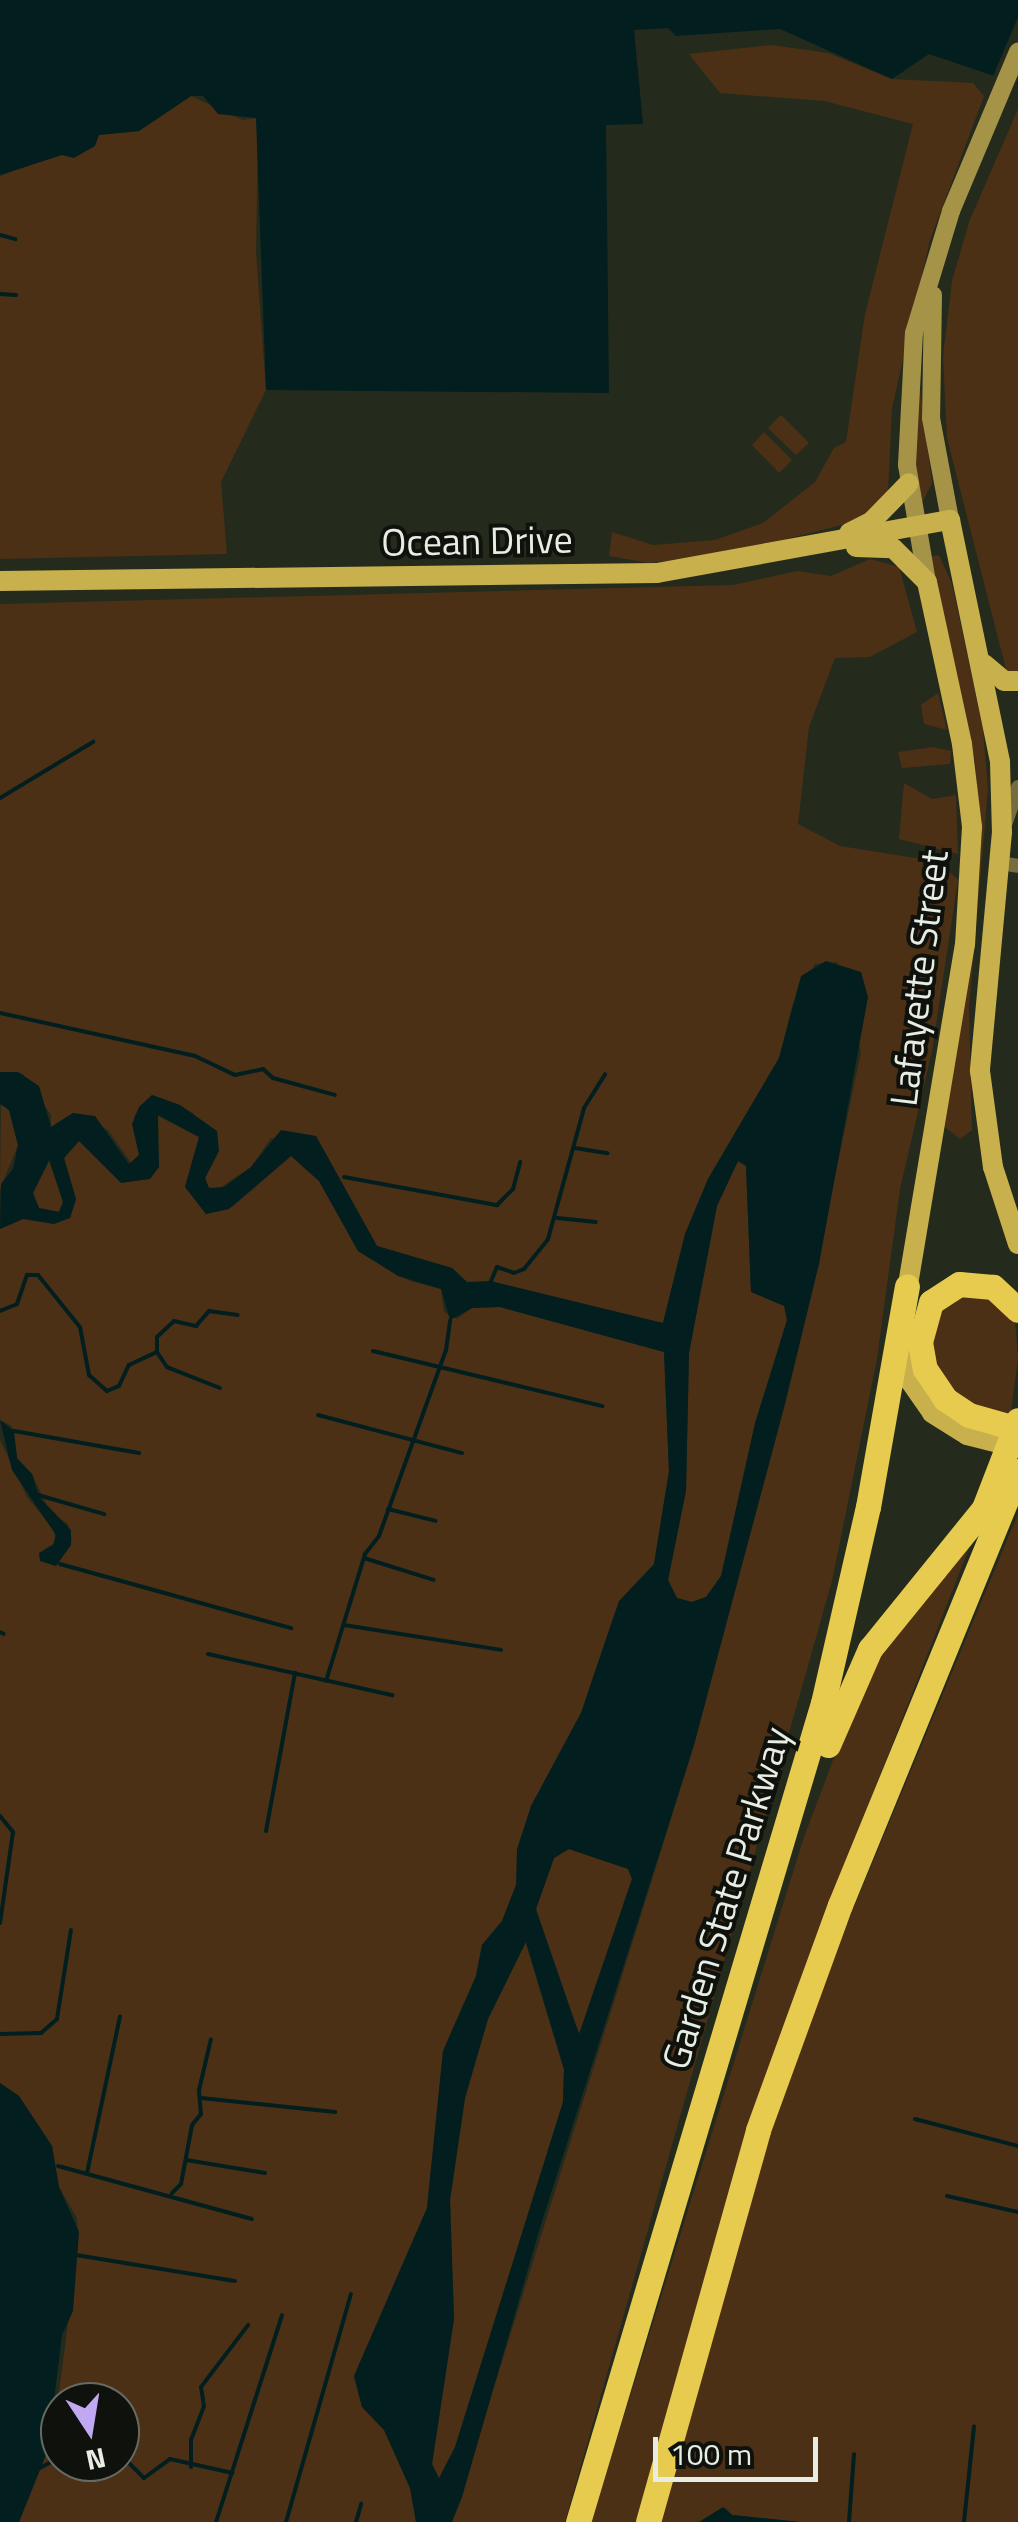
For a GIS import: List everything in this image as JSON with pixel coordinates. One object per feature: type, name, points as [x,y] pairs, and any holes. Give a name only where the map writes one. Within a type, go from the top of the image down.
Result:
[{"type":"highway","points":[[714,2071],[851,1684],[879,1636],[977,1519],[1016,1434],[968,1415],[946,1399],[925,1369],[920,1342],[931,1302],[959,1284],[993,1287],[1018,1310]]},
{"type":"highway","name":"Garden State Parkway","points":[[578,2522],[840,1639],[907,1286]]},
{"type":"highway","points":[[648,2522],[758,2130],[853,1871],[1013,1493],[1018,1472]]},
{"type":"main road","name":"Lafayette Street","points":[[1016,1434],[957,1430],[920,1399],[903,1352],[907,1286],[964,955],[972,864],[962,744],[914,527],[909,483],[909,374],[935,264],[983,131],[1018,52]]},
{"type":"main road","name":"Lafayette Street","points":[[935,264],[931,418],[998,742],[1002,832],[1009,864],[980,1053],[984,1120],[1008,1184],[1018,1244]]},
{"type":"main road","points":[[820,546],[871,522],[909,483]]},
{"type":"main road","name":"Ocean Drive","points":[[0,581],[656,574],[950,520]]},
{"type":"main road","points":[[820,546],[893,548],[927,582]]},
{"type":"main road","points":[[984,664],[1004,681],[1018,681]]},
{"type":"street","points":[[1002,832],[1018,787]]},
{"type":"shaded area","points":[[771,45],[828,53],[892,79],[973,83],[984,96],[930,240],[892,408],[888,493],[874,512],[853,522],[733,553],[649,563],[609,556],[612,532],[653,545],[715,540],[763,523],[815,482],[834,448],[846,442],[865,314],[913,124],[824,101],[720,93],[689,54]]},
{"type":"shaded area","points":[[191,96],[243,120],[256,118],[258,129],[256,252],[266,390],[221,482],[227,554],[0,559],[0,176],[62,154],[74,157],[99,135],[139,131]]},
{"type":"shaded area","points":[[1018,109],[1018,672],[1007,673],[947,438],[943,356],[952,281],[969,222]]},
{"type":"shaded area","points":[[918,373],[932,483],[922,503],[914,455]]},
{"type":"shaded area","points":[[781,415],[809,443],[796,455],[768,428]]},
{"type":"shaded area","points":[[764,432],[792,460],[779,473],[752,445]]},
{"type":"shaded area","points":[[939,555],[952,584],[983,729],[988,789],[969,1007],[972,1130],[960,1139],[945,1127],[981,853],[975,762],[929,557]]},
{"type":"shaded area","points":[[870,559],[899,567],[917,632],[870,657],[835,658],[809,727],[798,824],[840,846],[940,862],[958,880],[932,1051],[900,1189],[877,1359],[832,1581],[565,2522],[452,2522],[694,1745],[808,1306],[861,1052],[837,962],[815,964],[793,1003],[779,1058],[708,1179],[685,1234],[663,1323],[467,1282],[452,1268],[377,1246],[323,1149],[271,1138],[251,1167],[218,1189],[207,1187],[205,1178],[219,1151],[193,1113],[164,1099],[152,1095],[134,1116],[139,1154],[132,1164],[108,1130],[73,1113],[51,1127],[51,1115],[23,1074],[0,1072],[0,604],[733,585],[797,571],[831,576]]},
{"type":"shaded area","points":[[938,693],[947,730],[924,724],[921,705]]},
{"type":"shaded area","points":[[933,747],[951,751],[950,764],[902,768],[898,752]]},
{"type":"shaded area","points":[[904,783],[932,799],[956,795],[958,854],[899,839]]},
{"type":"shaded area","points":[[1,1104],[9,1110],[18,1145],[0,1189]]},
{"type":"shaded area","points":[[156,1115],[199,1137],[185,1187],[206,1214],[233,1206],[291,1156],[319,1181],[358,1251],[410,1281],[441,1289],[444,1312],[457,1319],[472,1308],[500,1307],[664,1352],[669,1471],[654,1564],[614,1615],[581,1713],[531,1806],[516,1885],[502,1921],[482,1945],[476,1976],[443,2051],[427,2208],[354,2376],[362,2407],[384,2430],[410,2488],[416,2522],[19,2522],[40,2470],[40,2482],[140,2482],[140,2382],[60,2382],[78,2248],[77,2218],[59,2187],[52,2146],[19,2096],[0,2083],[0,1440],[27,1497],[54,1530],[55,1543],[42,1550],[72,1540],[68,1524],[50,1512],[32,1474],[18,1462],[12,1426],[0,1420],[0,1229],[23,1219],[70,1218],[76,1199],[64,1158],[79,1141],[121,1182],[159,1167]]},
{"type":"shaded area","points":[[50,1160],[63,1202],[59,1212],[39,1208],[33,1193]]},
{"type":"shaded area","points":[[738,1161],[746,1166],[751,1291],[785,1306],[787,1320],[721,1576],[706,1597],[692,1602],[677,1598],[668,1580],[686,1491],[689,1353],[717,1205]]},
{"type":"shaded area","points":[[990,1293],[1015,1320],[1018,1359],[1010,1419],[957,1402],[927,1353],[940,1302],[948,1295]]},
{"type":"shaded area","points":[[1018,1514],[1018,2522],[800,2522],[732,2515],[726,2508],[699,2522],[661,2522],[760,2166],[819,1991]]},
{"type":"shaded area","points":[[975,1533],[803,1972],[746,2140],[636,2522],[591,2522],[803,1840],[853,1707],[878,1653]]},
{"type":"shaded area","points":[[569,1849],[628,1869],[632,1879],[580,2034],[553,1974],[536,1909],[554,1858]]},
{"type":"shaded area","points":[[525,1941],[564,2070],[563,2102],[455,2447],[439,2479],[432,2464],[454,2319],[450,2200],[465,2098],[488,2019]]},
{"type":"water","points":[[0,0],[1018,0],[1018,84],[929,54],[892,79],[780,29],[676,36],[668,28],[634,30],[643,124],[606,125],[609,393],[266,390],[256,118],[218,114],[203,96],[191,96],[139,131],[99,135],[95,146],[74,158],[62,155],[0,175]]},
{"type":"water","points":[[826,961],[861,972],[868,997],[819,1264],[785,1404],[694,1745],[539,2231],[462,2497],[452,2522],[416,2522],[410,2488],[384,2430],[362,2407],[354,2376],[427,2208],[443,2051],[476,1976],[482,1945],[502,1921],[516,1885],[517,1849],[531,1806],[581,1713],[619,1601],[654,1564],[669,1471],[664,1352],[500,1307],[472,1308],[450,1320],[441,1289],[398,1276],[358,1251],[319,1181],[291,1156],[229,1209],[206,1214],[185,1187],[199,1137],[158,1115],[159,1167],[150,1179],[121,1183],[79,1141],[64,1158],[76,1199],[70,1218],[54,1224],[23,1219],[0,1229],[1,1184],[13,1169],[18,1145],[9,1110],[0,1104],[0,1072],[18,1072],[39,1086],[51,1127],[73,1113],[95,1116],[129,1164],[139,1155],[132,1124],[139,1107],[152,1095],[180,1105],[217,1131],[219,1151],[205,1178],[209,1188],[224,1187],[251,1167],[281,1130],[316,1136],[377,1246],[452,1268],[467,1282],[491,1281],[663,1323],[685,1234],[708,1179],[779,1058],[801,976]],"holes":[[[49,1160],[63,1202],[59,1212],[39,1208],[33,1193]],[[738,1161],[746,1166],[751,1292],[784,1306],[787,1320],[755,1423],[721,1576],[706,1597],[692,1602],[677,1598],[668,1580],[686,1491],[689,1353],[717,1206]],[[569,1849],[628,1869],[632,1879],[579,2034],[536,1909],[554,1858]],[[526,1942],[564,2069],[563,2102],[455,2447],[439,2478],[432,2464],[454,2319],[450,2200],[465,2098],[488,2019]]]},
{"type":"water","points":[[0,1420],[14,1431],[17,1458],[32,1474],[39,1497],[71,1530],[71,1545],[56,1566],[40,1561],[39,1553],[53,1545],[56,1535],[12,1470]]},
{"type":"water","points":[[0,2083],[19,2096],[52,2146],[59,2187],[79,2232],[73,2311],[62,2335],[56,2382],[40,2382],[40,2470],[19,2522],[0,2522]]},
{"type":"water","points":[[723,2507],[732,2515],[800,2522],[699,2522]]},
{"type":"pier","points":[[1018,17],[1018,81],[1015,88],[991,81]]},
{"type":"waterway","points":[[0,235],[15,239]]},
{"type":"waterway","points":[[0,294],[16,295]]},
{"type":"waterway","points":[[0,798],[93,742]]},
{"type":"waterway","points":[[0,1013],[195,1056],[235,1075],[263,1069],[273,1078],[335,1095]]},
{"type":"waterway","points":[[491,1281],[497,1267],[514,1273],[524,1269],[548,1239],[584,1108],[605,1074]]},
{"type":"waterway","points":[[575,1148],[608,1153]]},
{"type":"waterway","points":[[344,1177],[497,1205],[513,1189],[520,1162]]},
{"type":"waterway","points":[[557,1218],[596,1222]]},
{"type":"waterway","points":[[0,1311],[17,1304],[27,1275],[38,1275],[80,1327],[89,1375],[107,1391],[119,1386],[129,1365],[157,1352]]},
{"type":"waterway","points":[[220,1388],[167,1367],[157,1352],[157,1337],[174,1321],[196,1326],[209,1311],[238,1315]]},
{"type":"waterway","points":[[326,1681],[365,1554],[379,1536],[446,1350],[450,1320]]},
{"type":"waterway","points":[[373,1351],[602,1406]]},
{"type":"waterway","points":[[318,1415],[462,1453]]},
{"type":"waterway","points":[[14,1431],[139,1453]]},
{"type":"waterway","points":[[38,1495],[104,1514]]},
{"type":"waterway","points":[[388,1509],[436,1521]]},
{"type":"waterway","points":[[364,1558],[434,1580]]},
{"type":"waterway","points":[[60,1564],[291,1628]]},
{"type":"waterway","points":[[344,1625],[501,1650]]},
{"type":"waterway","points":[[0,1632],[4,1634]]},
{"type":"waterway","points":[[208,1654],[392,1695]]},
{"type":"waterway","points":[[266,1831],[295,1673]]},
{"type":"waterway","points":[[0,1816],[13,1832],[0,1923]]},
{"type":"waterway","points":[[0,2034],[41,2033],[57,2019],[71,1930]]},
{"type":"waterway","points":[[87,2173],[120,2016]]},
{"type":"waterway","points":[[172,2193],[181,2184],[192,2125],[201,2114],[199,2090],[211,2039]]},
{"type":"waterway","points":[[201,2098],[335,2112]]},
{"type":"waterway","points":[[915,2119],[1018,2146]]},
{"type":"waterway","points":[[186,2160],[265,2173]]},
{"type":"waterway","points":[[58,2166],[252,2219]]},
{"type":"waterway","points":[[947,2196],[1018,2212]]},
{"type":"waterway","points":[[76,2255],[235,2281]]},
{"type":"waterway","points":[[286,2522],[351,2294]]},
{"type":"waterway","points":[[216,2522],[282,2315]]},
{"type":"waterway","points":[[191,2467],[191,2440],[204,2406],[201,2387],[248,2325]]},
{"type":"waterway","points":[[964,2522],[974,2427]]},
{"type":"waterway","points":[[849,2522],[854,2454]]},
{"type":"waterway","points":[[140,2474],[144,2478],[170,2459],[232,2473]]},
{"type":"waterway","points":[[36,2470],[40,2468]]},
{"type":"waterway","points":[[356,2522],[361,2504]]}]
